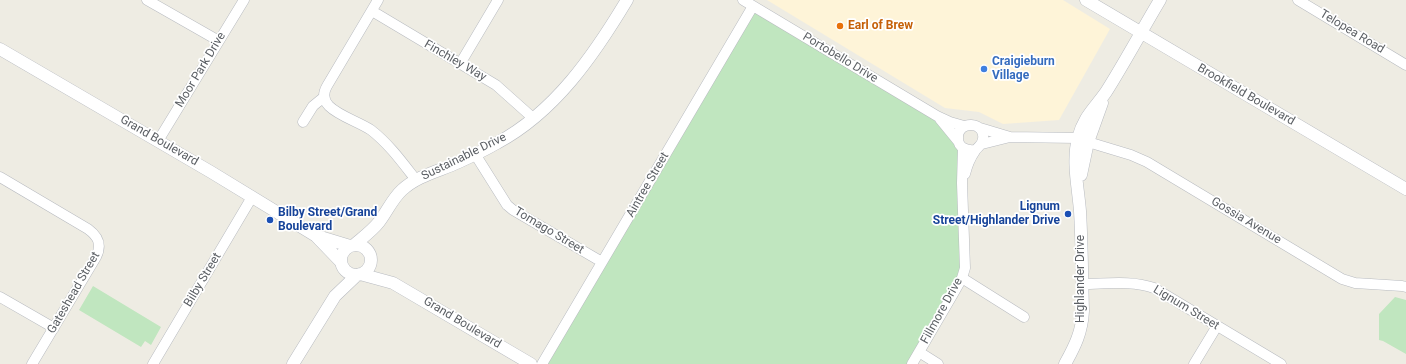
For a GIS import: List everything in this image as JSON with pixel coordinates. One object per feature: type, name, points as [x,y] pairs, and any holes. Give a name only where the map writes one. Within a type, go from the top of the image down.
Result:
[{"type":"street","points":[[147,0],[219,41]]},
{"type":"street","name":"Moor Park Drive","points":[[158,141],[244,0]]},
{"type":"street","points":[[378,0],[326,86],[324,97],[332,108],[369,129],[382,139],[392,149],[416,180]]},
{"type":"street","points":[[460,64],[498,0]]},
{"type":"street","name":"Sustainable Drive","points":[[352,245],[378,223],[402,190],[416,180],[499,142],[533,118],[558,95],[582,69],[603,39],[627,0]]},
{"type":"street","name":"Portobello Drive","points":[[743,0],[937,116],[964,126]]},
{"type":"street","name":"Brookfield Boulevard","points":[[1086,0],[1406,189]]},
{"type":"street","name":"Highlander Drive","points":[[1065,364],[1082,325],[1079,191],[1083,140],[1106,92],[1160,0]]},
{"type":"street","name":"Telopea Road","points":[[1298,0],[1406,65]]},
{"type":"street","name":"Aintree Street","points":[[542,364],[753,6]]},
{"type":"street","name":"Finchley Way","points":[[372,11],[496,85],[533,118]]},
{"type":"street","name":"Grand Boulevard","points":[[0,49],[158,141],[316,236],[342,264]]},
{"type":"street","points":[[303,122],[313,106],[324,97]]},
{"type":"street","name":"Portobello Drive","points":[[937,116],[960,144]]},
{"type":"street","points":[[1010,137],[967,150],[960,144],[958,132],[964,126],[972,124],[1010,137],[1083,140]]},
{"type":"street","points":[[962,183],[968,165],[984,136],[980,128]]},
{"type":"street","name":"Gossia Avenue","points":[[1083,140],[1131,154],[1147,162],[1342,279],[1355,283],[1406,287]]},
{"type":"street","name":"Fillmore Drive","points":[[912,364],[962,278],[965,268],[960,144]]},
{"type":"street","name":"Tomago Street","points":[[475,154],[507,205],[513,210],[602,262]]},
{"type":"street","name":"Gateshead Street","points":[[0,177],[88,228],[93,232],[99,241],[100,248],[96,257],[32,364]]},
{"type":"street","name":"Bilby Street","points":[[153,364],[252,197]]},
{"type":"street","name":"Sustainable Drive","points":[[370,257],[378,223]]},
{"type":"street","name":"Grand Boulevard","points":[[316,236],[352,245]]},
{"type":"street","points":[[293,364],[335,296],[368,268],[370,257],[364,247],[352,245],[343,252],[335,296]]},
{"type":"street","name":"Grand Boulevard","points":[[370,257],[393,283]]},
{"type":"street","points":[[342,264],[348,273],[359,275]]},
{"type":"street","name":"Grand Boulevard","points":[[359,275],[393,283],[531,364]]},
{"type":"street","points":[[962,278],[1024,317]]},
{"type":"street","name":"Lignum Street","points":[[1082,284],[1131,283],[1143,284],[1154,288],[1281,364]]},
{"type":"street","points":[[0,297],[54,328]]},
{"type":"street","points":[[1194,364],[1217,326]]},
{"type":"street","points":[[919,352],[938,364]]},
{"type":"shaded area","name":"Craigieburn Village","points":[[767,0],[1063,0],[1110,29],[1059,120],[1003,124],[979,112],[945,108]]},
{"type":"green space","points":[[753,6],[937,116],[958,141],[965,268],[912,364],[542,364]]},
{"type":"green space","points":[[93,286],[161,327],[151,345],[145,341],[141,347],[79,310]]},
{"type":"green space","points":[[1395,297],[1406,300],[1406,354],[1379,340],[1379,314]]},
{"type":"place","name":"Earl of Brew","points":[[840,26]]},
{"type":"place","name":"Craigieburn Village","points":[[984,69]]},
{"type":"place","name":"Lignum Street/Highlander Drive","points":[[1068,214]]},
{"type":"place","name":"Bilby Street/Grand Boulevard","points":[[270,220]]}]
